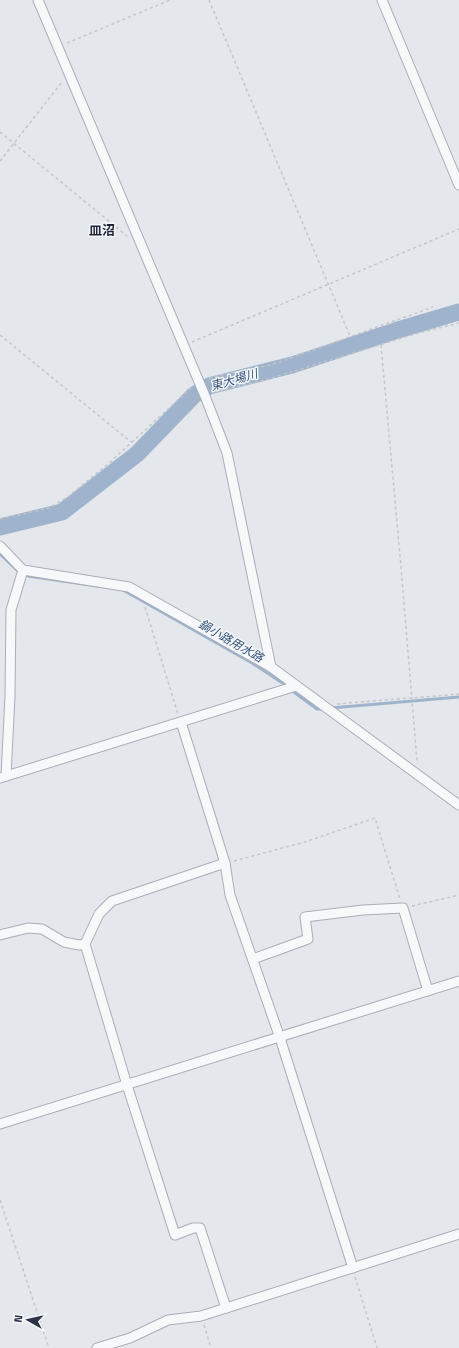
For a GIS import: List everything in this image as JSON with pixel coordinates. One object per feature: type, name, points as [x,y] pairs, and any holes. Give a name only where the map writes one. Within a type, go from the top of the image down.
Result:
[{"type":"street","points":[[38,0],[227,453],[271,667]]},
{"type":"street","points":[[382,0],[459,185]]},
{"type":"street","points":[[0,546],[23,570],[129,587],[140,593],[271,667],[459,805]]},
{"type":"street","points":[[23,570],[11,610],[10,696],[3,777],[296,686]]},
{"type":"street","points":[[181,722],[225,863],[230,895],[280,1038],[353,1268]]},
{"type":"street","points":[[225,863],[112,901],[99,914],[85,944],[175,1235],[193,1228],[200,1228],[226,1308]]},
{"type":"street","points":[[253,959],[308,939],[305,917],[363,910],[402,908],[428,991]]},
{"type":"street","points":[[0,935],[28,928],[42,929],[64,942],[79,945],[85,944]]},
{"type":"street","points":[[0,1124],[459,981]]},
{"type":"street","points":[[97,1348],[130,1338],[168,1320],[201,1316],[459,1234]]},
{"type":"path","points":[[58,46],[170,0]]},
{"type":"path","points":[[209,0],[350,336]]},
{"type":"path","points":[[0,161],[69,73]]},
{"type":"path","points":[[0,132],[130,238]]},
{"type":"path","points":[[183,346],[459,229]]},
{"type":"path","points":[[0,520],[49,508],[69,496],[108,464],[198,383],[217,376],[271,365],[433,307]]},
{"type":"path","points":[[204,396],[218,390],[265,380],[414,334],[459,323]]},
{"type":"path","points":[[0,335],[132,442]]},
{"type":"path","points":[[381,345],[417,759],[415,773]]},
{"type":"path","points":[[140,593],[181,722]]},
{"type":"path","points":[[323,705],[459,694]]},
{"type":"path","points":[[225,863],[305,842],[375,818],[402,908],[459,895]]},
{"type":"path","points":[[0,1200],[49,1348]]},
{"type":"path","points":[[353,1268],[377,1348]]},
{"type":"path","points":[[201,1316],[211,1348]]},
{"type":"waterway","name":"東大場川","points":[[0,527],[62,512],[137,454],[194,395],[209,386],[292,365],[398,330],[459,312]]},
{"type":"waterway","name":"鍋小路用水路","points":[[0,554],[19,572]]},
{"type":"waterway","name":"鍋小路用水路","points":[[24,574],[28,576],[97,586]]},
{"type":"waterway","name":"鍋小路用水路","points":[[123,590],[252,663],[287,686]]},
{"type":"waterway","name":"鍋小路用水路","points":[[291,690],[317,709],[323,709]]},
{"type":"waterway","name":"鍋小路用水路","points":[[331,708],[459,697]]},
{"type":"district","name":"皿沼","points":[[102,230]]}]
